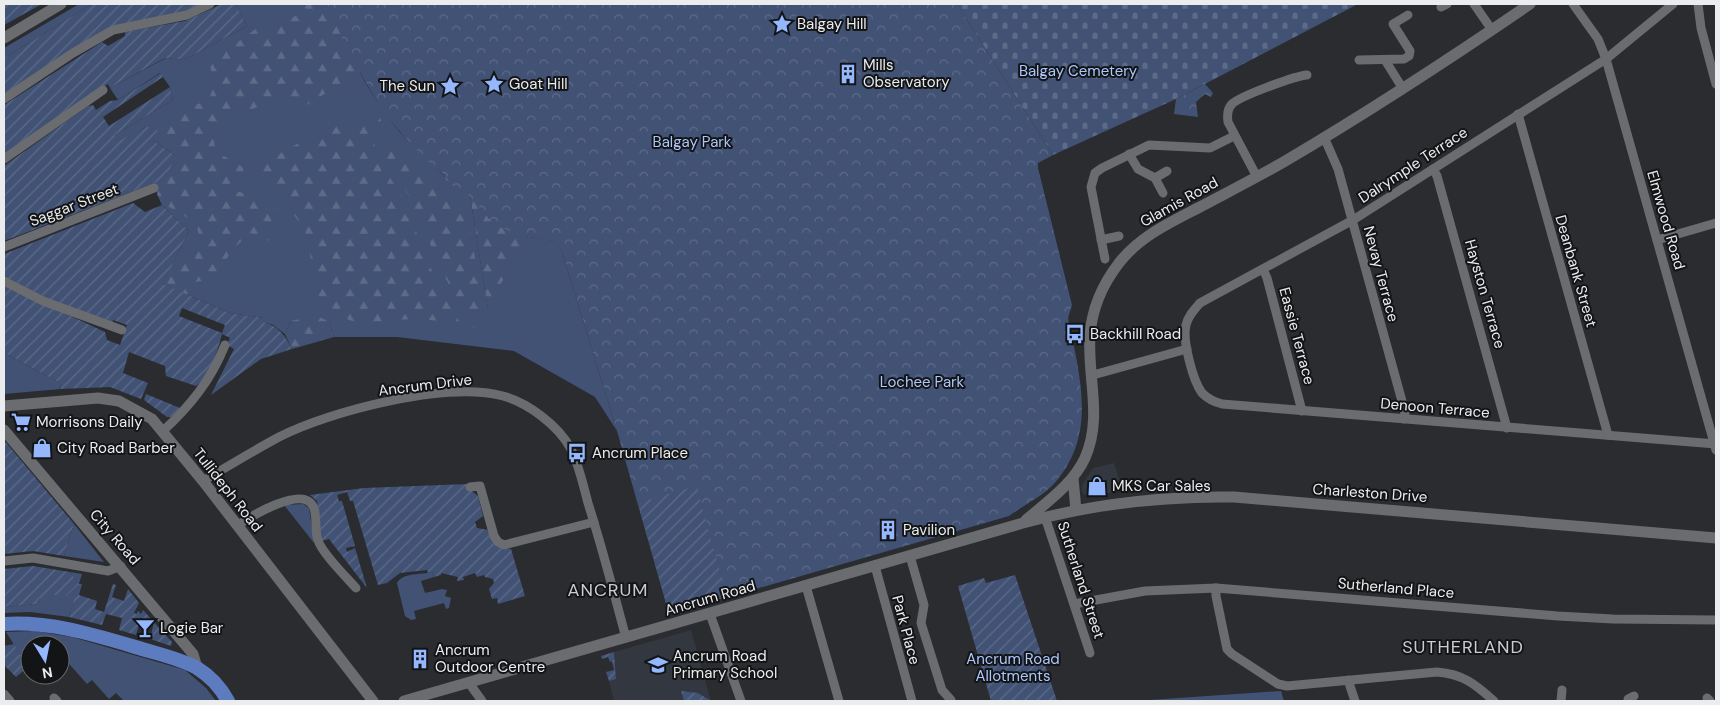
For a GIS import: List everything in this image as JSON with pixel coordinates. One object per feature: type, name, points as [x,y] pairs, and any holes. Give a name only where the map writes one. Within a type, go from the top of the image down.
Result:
[{"type":"main road","points":[[5,624],[51,626],[87,632],[164,655],[197,668],[213,681],[228,701]]},
{"type":"street","points":[[4,38],[62,4]]},
{"type":"street","points":[[4,99],[73,53],[113,30],[187,15],[210,4]]},
{"type":"street","points":[[1474,4],[1492,30]]},
{"type":"street","name":"Glamis Road","points":[[1023,523],[1073,478],[1085,458],[1093,434],[1095,407],[1090,337],[1092,318],[1103,289],[1120,261],[1154,232],[1257,177],[1324,138],[1403,89],[1530,4]]},
{"type":"street","name":"Elmwood Road","points":[[1573,4],[1598,39],[1606,59],[1716,446]]},
{"type":"street","name":"Dalrymple Terrace","points":[[1187,349],[1185,326],[1190,314],[1200,303],[1353,220],[1606,59],[1673,4]]},
{"type":"street","points":[[1698,4],[1701,28],[1716,84]]},
{"type":"street","points":[[1359,60],[1404,59],[1409,56],[1410,51],[1393,24],[1408,15]]},
{"type":"street","points":[[1385,60],[1403,89]]},
{"type":"street","points":[[1257,177],[1228,122],[1227,113],[1230,105],[1240,98],[1307,75]]},
{"type":"street","points":[[4,158],[103,90]]},
{"type":"street","name":"Deanbank Street","points":[[1518,114],[1608,435]]},
{"type":"street","points":[[1105,259],[1090,187],[1091,180],[1102,168],[1142,147],[1158,144],[1198,149],[1210,148],[1234,136]]},
{"type":"street","name":"Nevay Terrace","points":[[1324,138],[1338,168],[1353,220],[1405,412],[1404,419]]},
{"type":"street","points":[[1129,154],[1138,169],[1155,178],[1163,193]]},
{"type":"street","name":"Hayston Terrace","points":[[1433,169],[1437,176],[1507,428]]},
{"type":"street","points":[[1155,178],[1167,171]]},
{"type":"street","name":"Saggar Street","points":[[4,247],[154,188]]},
{"type":"street","points":[[1657,240],[1716,223]]},
{"type":"street","points":[[1101,240],[1119,236]]},
{"type":"street","name":"Eassie Terrace","points":[[1263,269],[1302,411]]},
{"type":"street","points":[[4,281],[43,301],[122,330]]},
{"type":"street","points":[[163,431],[203,389],[217,366],[225,345]]},
{"type":"street","points":[[1093,376],[1187,349]]},
{"type":"street","name":"Denoon Terrace","points":[[1187,349],[1196,383],[1211,400],[1222,404],[1608,435],[1716,446]]},
{"type":"street","name":"Ancrum Drive","points":[[203,481],[280,437],[352,411],[424,396],[483,392],[514,399],[533,410],[560,434],[571,448],[594,522],[626,638]]},
{"type":"street","name":"Tullideph Road","points":[[4,406],[98,398],[119,401],[145,414],[163,431],[203,481],[373,701]]},
{"type":"street","name":"City Road","points":[[4,430],[121,566],[193,654],[197,668]]},
{"type":"street","points":[[1073,478],[1076,510]]},
{"type":"street","points":[[470,487],[480,486],[494,536],[498,542],[504,545],[594,522]]},
{"type":"street","points":[[1057,494],[1061,513]]},
{"type":"street","name":"Charleston Drive","points":[[1023,523],[1076,510],[1154,498],[1234,497],[1716,537]]},
{"type":"street","points":[[237,526],[253,514],[280,502],[303,500],[310,502],[314,507],[318,540],[356,588]]},
{"type":"street","name":"Sutherland Street","points":[[1045,517],[1090,653]]},
{"type":"street","name":"Ancrum Road","points":[[404,701],[1023,523]]},
{"type":"street","points":[[910,556],[924,605],[921,623],[942,690],[951,700]]},
{"type":"street","points":[[4,561],[33,558],[108,571],[121,566]]},
{"type":"street","name":"Park Place","points":[[875,566],[912,701]]},
{"type":"street","points":[[806,586],[839,701]]},
{"type":"street","points":[[1216,588],[1227,649],[1278,684],[1437,672],[1453,673],[1477,685],[1494,701]]},
{"type":"street","name":"Sutherland Place","points":[[1074,604],[1145,591],[1216,588],[1613,619],[1716,620]]},
{"type":"street","points":[[710,614],[741,701]]},
{"type":"street","points":[[1348,680],[1355,701]]},
{"type":"street","points":[[469,683],[482,701]]},
{"type":"street","points":[[1561,701],[1562,690]]},
{"type":"shaded area","points":[[1114,463],[1123,491],[1087,496],[1082,493],[1082,485],[1093,468]]},
{"type":"shaded area","name":"Ancrum Road Primary School","points":[[691,630],[711,701],[614,701],[609,681],[616,678],[614,652]]},
{"type":"green space","points":[[4,4],[42,4],[4,25]]},
{"type":"green space","points":[[79,4],[92,4],[4,58],[4,48]]},
{"type":"green space","points":[[92,4],[201,4],[184,12],[123,24],[4,95],[4,58]]},
{"type":"green space","points":[[222,4],[236,4],[247,26],[184,60],[165,58],[110,88],[108,84],[4,155],[4,105],[102,42],[108,46],[125,36],[125,32],[185,21]]},
{"type":"green space","points":[[236,4],[327,4],[361,75],[393,124],[440,171],[446,180],[470,196],[488,309],[524,236],[555,241],[562,252],[617,431],[595,397],[514,351],[397,337],[334,337],[329,322],[291,321],[285,334],[273,325],[264,322],[264,318],[230,313],[163,284],[189,231],[162,205],[153,183],[165,179],[176,156],[154,141],[146,127],[119,142],[115,135],[173,100],[170,87],[160,73],[118,100],[110,88],[166,58],[184,60],[247,26]]},
{"type":"green space","name":"Balgay Park","points":[[300,4],[946,4],[562,252],[555,241],[525,236],[488,310],[470,196],[446,180],[440,171],[425,159],[406,139],[381,107],[360,72],[305,106],[276,99],[213,126],[215,151],[245,168],[232,190],[270,200],[282,213],[269,241],[251,233],[235,247],[211,280],[195,282],[187,295],[163,284],[176,257],[193,255],[200,240],[196,223],[169,207],[162,205],[157,194],[176,156],[164,131],[172,119],[182,111],[208,101],[215,84],[209,63],[261,25],[296,16],[306,9]]},
{"type":"green space","points":[[327,4],[957,4],[1053,155],[1038,163],[1038,168],[1072,305],[1068,318],[1077,360],[1082,401],[1078,441],[1070,461],[1048,490],[1009,516],[669,614],[617,431],[562,252],[555,241],[524,236],[494,225],[470,196],[451,185],[445,175],[425,159],[387,117],[379,105],[349,53]]},
{"type":"green space","name":"Balgay Cemetery","points":[[957,4],[1358,4],[1176,99],[1053,155]]},
{"type":"green space","points":[[161,73],[163,77],[103,117],[109,126],[170,87],[173,100],[115,135],[119,141],[146,127],[153,127],[160,133],[153,137],[154,141],[176,156],[165,179],[4,241],[4,166],[88,106],[93,105],[96,110],[110,101],[118,100]]},
{"type":"green space","points":[[1205,84],[1213,93],[1211,97],[1205,94],[1196,102],[1198,117],[1174,114],[1176,99]]},
{"type":"green space","points":[[380,118],[394,152],[456,202],[467,217],[484,303],[475,327],[472,328],[444,275],[409,196],[388,161],[374,127]]},
{"type":"green space","points":[[366,119],[381,164],[402,196],[430,267],[460,323],[420,319],[387,320],[373,326],[360,324],[321,309],[305,230],[258,166],[325,128]]},
{"type":"green space","points":[[133,203],[145,212],[162,205],[189,231],[163,284],[230,313],[264,318],[264,322],[274,326],[281,332],[292,349],[261,359],[211,395],[234,349],[227,345],[230,338],[222,334],[209,370],[196,386],[166,376],[165,366],[129,352],[123,373],[148,383],[141,399],[110,387],[61,389],[60,383],[4,353],[4,285],[105,332],[107,340],[120,345],[127,325],[113,320],[112,323],[44,297],[4,276],[4,254]],"holes":[[[182,308],[225,325],[222,333],[179,316]]]},
{"type":"green space","points":[[316,315],[329,322],[334,337],[292,349],[285,334],[291,321]]},
{"type":"green space","points":[[4,353],[60,383],[61,389],[4,394]]},
{"type":"green space","points":[[146,394],[180,408],[171,417],[167,417],[144,400]]},
{"type":"green space","points":[[4,440],[74,524],[64,556],[33,551],[4,554]]},
{"type":"green space","points":[[468,484],[469,489],[478,496],[483,516],[475,522],[477,528],[489,530],[499,547],[511,549],[525,596],[498,604],[497,598],[492,599],[489,589],[494,583],[493,579],[484,575],[477,577],[475,573],[463,577],[464,580],[457,581],[458,577],[441,573],[441,575],[434,577],[432,572],[428,573],[427,570],[400,573],[387,583],[378,585],[353,501],[350,501],[347,492],[337,495],[339,501],[342,501],[355,546],[346,548],[347,552],[355,548],[367,588],[329,539],[321,541],[317,501],[310,495],[364,488]]},
{"type":"green space","points":[[696,486],[725,590],[667,606],[638,503]]},
{"type":"green space","points":[[303,504],[309,508],[314,543],[284,505]]},
{"type":"green space","points":[[74,524],[104,562],[64,556]]},
{"type":"green space","points":[[33,566],[70,572],[79,584],[82,584],[79,595],[97,601],[95,609],[104,612],[113,584],[116,585],[112,597],[124,601],[128,589],[139,603],[134,613],[137,614],[138,611],[141,614],[143,610],[154,622],[141,618],[136,635],[119,630],[122,618],[106,614],[102,625],[69,617],[78,585],[66,596],[54,595],[48,599],[39,598],[38,604],[4,607],[4,569]]},
{"type":"green space","points":[[70,572],[82,574],[79,585]]},
{"type":"green space","points":[[432,572],[434,577],[421,581],[425,593],[442,589],[447,590],[445,596],[451,598],[449,608],[446,609],[444,603],[414,611],[416,619],[411,620],[405,616],[397,583],[408,575]]},
{"type":"green space","name":"Ancrum Road Allotments","points":[[1015,575],[1057,701],[991,701],[958,586],[984,578],[986,583]]},
{"type":"green space","points":[[79,585],[69,617],[30,612],[4,613],[4,607],[38,604],[39,598],[54,595]]},
{"type":"green space","points":[[154,622],[172,642],[171,646],[150,639]]},
{"type":"green space","points":[[34,631],[59,635],[20,635],[20,654],[6,632]]},
{"type":"green space","points":[[70,637],[185,670],[206,688],[216,701],[124,701],[116,693],[109,699],[92,680],[87,684],[70,665]]},
{"type":"green space","points":[[14,644],[20,654],[20,674],[16,677],[4,665],[4,646]]},
{"type":"green space","points":[[614,652],[616,679],[609,681],[606,672],[614,670],[612,661],[610,662],[608,657],[602,659],[601,656]]},
{"type":"green space","points":[[681,691],[698,693],[711,701],[684,701]]},
{"type":"green space","points":[[1281,691],[1284,701],[1135,701]]},
{"type":"place","name":"Balgay Hill","points":[[782,24]]},
{"type":"place","name":"Mills Observatory","points":[[848,74]]},
{"type":"place","name":"Goat Hill","points":[[494,84]]},
{"type":"place","name":"The Sun","points":[[450,86]]},
{"type":"place","name":"Backhill Road","points":[[1075,334]]},
{"type":"place","name":"Morrisons Daily","points":[[21,422]]},
{"type":"place","name":"City Road Barber","points":[[42,448]]},
{"type":"place","name":"Ancrum Place","points":[[577,453]]},
{"type":"place","name":"MKS Car Sales","points":[[1097,486]]},
{"type":"place","name":"Pavilion","points":[[888,530]]},
{"type":"place","name":"Logie Bar","points":[[145,628]]},
{"type":"place","name":"Ancrum Outdoor Centre","points":[[420,659]]},
{"type":"place","name":"Ancrum Road Primary School","points":[[658,665]]},
{"type":"district","name":"ANCRUM","points":[[608,590]]},
{"type":"district","name":"SUTHERLAND","points":[[1463,647]]},
{"type":"park label","name":"Lochee Park","points":[[922,382]]}]
